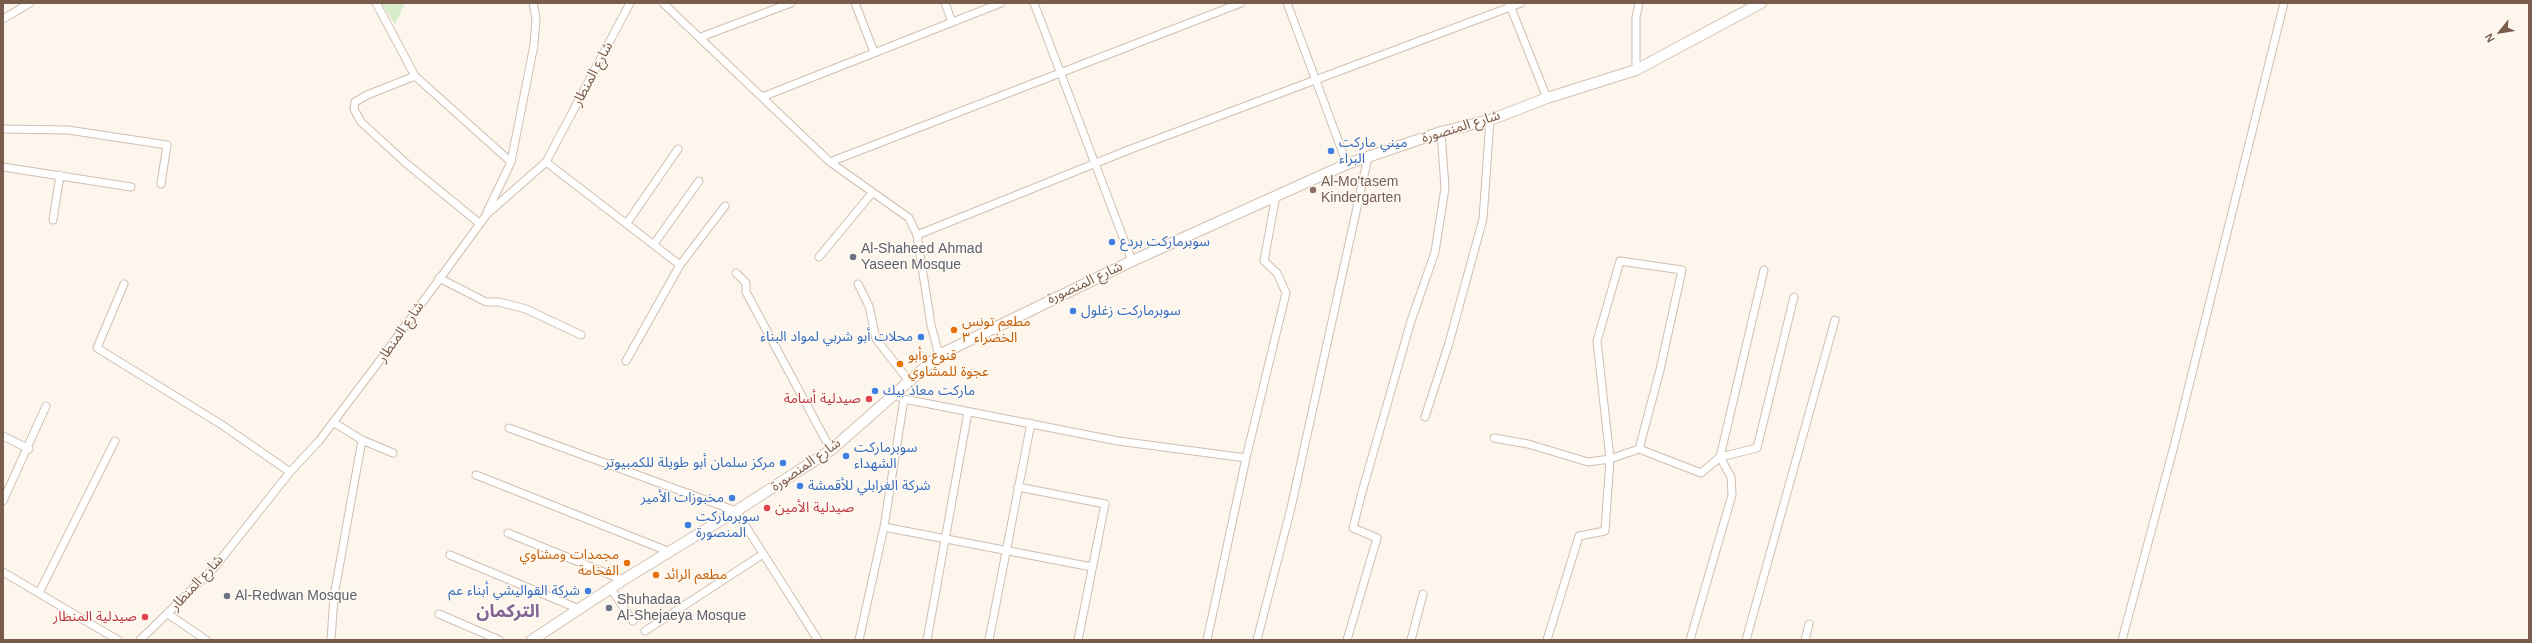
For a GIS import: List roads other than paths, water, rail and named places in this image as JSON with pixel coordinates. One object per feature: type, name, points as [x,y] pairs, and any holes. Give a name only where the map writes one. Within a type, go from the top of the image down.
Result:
[{"type":"main road","name":"شارع المنصورة","points":[[532,640],[623,580],[736,511],[831,450],[939,355],[1132,261],[1347,164],[1441,132],[1490,120],[1547,98],[1636,70],[1761,3]]},
{"type":"street","points":[[3,19],[30,3]]},
{"type":"street","points":[[376,3],[415,76],[511,162]]},
{"type":"street","points":[[487,214],[511,162],[534,45],[536,18],[533,3]]},
{"type":"street","name":"شارع المنطار","points":[[140,640],[213,568],[290,472],[333,422],[479,223],[487,214],[546,162],[630,3]]},
{"type":"street","points":[[663,3],[830,162],[909,218],[917,235],[931,325],[939,355]]},
{"type":"street","points":[[701,38],[791,3]]},
{"type":"street","points":[[855,3],[874,52]]},
{"type":"street","points":[[945,3],[952,22]]},
{"type":"street","points":[[762,97],[1001,3]]},
{"type":"street","points":[[1034,3],[1132,261]]},
{"type":"street","points":[[830,162],[1059,72],[1241,3]]},
{"type":"street","points":[[1287,3],[1314,81],[1347,164]]},
{"type":"street","points":[[917,235],[1094,164],[1510,5],[1521,3]]},
{"type":"street","points":[[1636,70],[1636,17],[1639,3]]},
{"type":"street","points":[[2122,640],[2174,446],[2284,3]]},
{"type":"street","points":[[1510,5],[1547,98]]},
{"type":"street","points":[[415,76],[367,95],[355,102],[354,109],[361,122],[407,164],[479,223]]},
{"type":"street","points":[[1424,417],[1449,343],[1483,219],[1490,120]]},
{"type":"street","points":[[3,130],[68,130],[167,144],[161,184]]},
{"type":"street","points":[[1347,640],[1377,538],[1353,528],[1376,438],[1435,252],[1445,188],[1441,132]]},
{"type":"street","points":[[627,223],[678,149]]},
{"type":"street","points":[[1257,640],[1291,508],[1368,157]]},
{"type":"street","points":[[546,162],[680,265]]},
{"type":"street","points":[[3,167],[131,187]]},
{"type":"street","points":[[53,220],[60,175]]},
{"type":"street","points":[[654,244],[699,181]]},
{"type":"street","points":[[819,257],[872,193]]},
{"type":"street","points":[[1207,640],[1246,458],[1286,293],[1277,274],[1264,261],[1276,195]]},
{"type":"street","points":[[626,361],[680,265],[725,206]]},
{"type":"street","points":[[1547,640],[1579,536],[1605,531],[1610,459],[1597,342],[1620,261],[1682,270],[1660,370],[1639,449]]},
{"type":"street","points":[[1690,640],[1733,486],[1731,476],[1720,457],[1764,270]]},
{"type":"street","points":[[736,273],[746,283],[746,292],[831,450]]},
{"type":"street","points":[[439,278],[486,302],[499,302],[526,309],[581,335]]},
{"type":"street","points":[[124,284],[97,348],[222,425],[290,472]]},
{"type":"street","points":[[858,284],[869,306],[876,339],[909,381]]},
{"type":"street","points":[[1494,438],[1528,444],[1588,462],[1610,459],[1639,449],[1701,473],[1720,457],[1756,448],[1794,297]]},
{"type":"street","points":[[1746,640],[1836,320]]},
{"type":"street","points":[[894,394],[904,399],[1118,441],[1246,458]]},
{"type":"street","points":[[859,640],[884,527],[904,399]]},
{"type":"street","points":[[3,501],[29,449],[46,406]]},
{"type":"street","points":[[927,640],[968,412]]},
{"type":"street","points":[[333,422],[362,440],[393,453]]},
{"type":"street","points":[[989,640],[1005,550],[1031,423]]},
{"type":"street","points":[[509,428],[736,511],[818,640]]},
{"type":"street","points":[[3,436],[29,449]]},
{"type":"street","points":[[331,640],[334,596],[362,440]]},
{"type":"street","points":[[39,593],[115,441]]},
{"type":"street","points":[[476,475],[670,552]]},
{"type":"street","points":[[1018,487],[1105,504],[1078,640]]},
{"type":"street","points":[[884,527],[1092,567]]},
{"type":"street","points":[[508,533],[623,580]]},
{"type":"street","points":[[645,631],[763,554]]},
{"type":"street","points":[[450,555],[579,609]]},
{"type":"street","points":[[3,572],[118,640]]},
{"type":"street","points":[[611,589],[632,621]]},
{"type":"street","points":[[1411,640],[1423,594]]},
{"type":"street","points":[[168,614],[206,640]]},
{"type":"street","points":[[439,614],[499,640]]},
{"type":"street","points":[[1805,640],[1809,624]]},
{"type":"place","name":"ميني ماركت البراء","points":[[1331,151]]},
{"type":"place","name":"Al-Mo'tasem Kindergarten","points":[[1313,190]]},
{"type":"place","name":"سوبرماركت بردع","points":[[1112,242]]},
{"type":"place","name":"Al-Shaheed Ahmad Yaseen Mosque","points":[[853,257]]},
{"type":"place","name":"سوبرماركت زغلول","points":[[1073,311]]},
{"type":"place","name":"مطعم تونس الخضراء ٣","points":[[954,330]]},
{"type":"place","name":"محلات أبو شربي لمواد البناء","points":[[921,337]]},
{"type":"place","name":"قنوع وأبو عجوة للمشاوي","points":[[900,364]]},
{"type":"place","name":"ماركت معاذ بيك","points":[[875,391]]},
{"type":"place","name":"صيدلية أسامة","points":[[869,399]]},
{"type":"place","name":"سوبرماركت الشهداء","points":[[846,456]]},
{"type":"place","name":"مركز سلمان أبو طويلة للكمبيوتر","points":[[783,463]]},
{"type":"place","name":"شركة الغرابلي للأقمشة","points":[[800,486]]},
{"type":"place","name":"مخبوزات الأمير","points":[[732,498]]},
{"type":"place","name":"صيدلية الأمين","points":[[767,508]]},
{"type":"place","name":"سوبرماركت المنصورة","points":[[688,525]]},
{"type":"place","name":"مجمدات ومشاوي الفخامة","points":[[627,563]]},
{"type":"place","name":"مطعم الرائد","points":[[656,575]]},
{"type":"place","name":"شركة القواليشي أبناء عم","points":[[588,591]]},
{"type":"place","name":"Al-Redwan Mosque","points":[[227,596]]},
{"type":"place","name":"Shuhadaa Al-Shejaeya Mosque","points":[[609,608]]},
{"type":"place","name":"صيدلية المنطار","points":[[145,617]]},
{"type":"district","name":"التركمان","points":[[508,612]]}]
